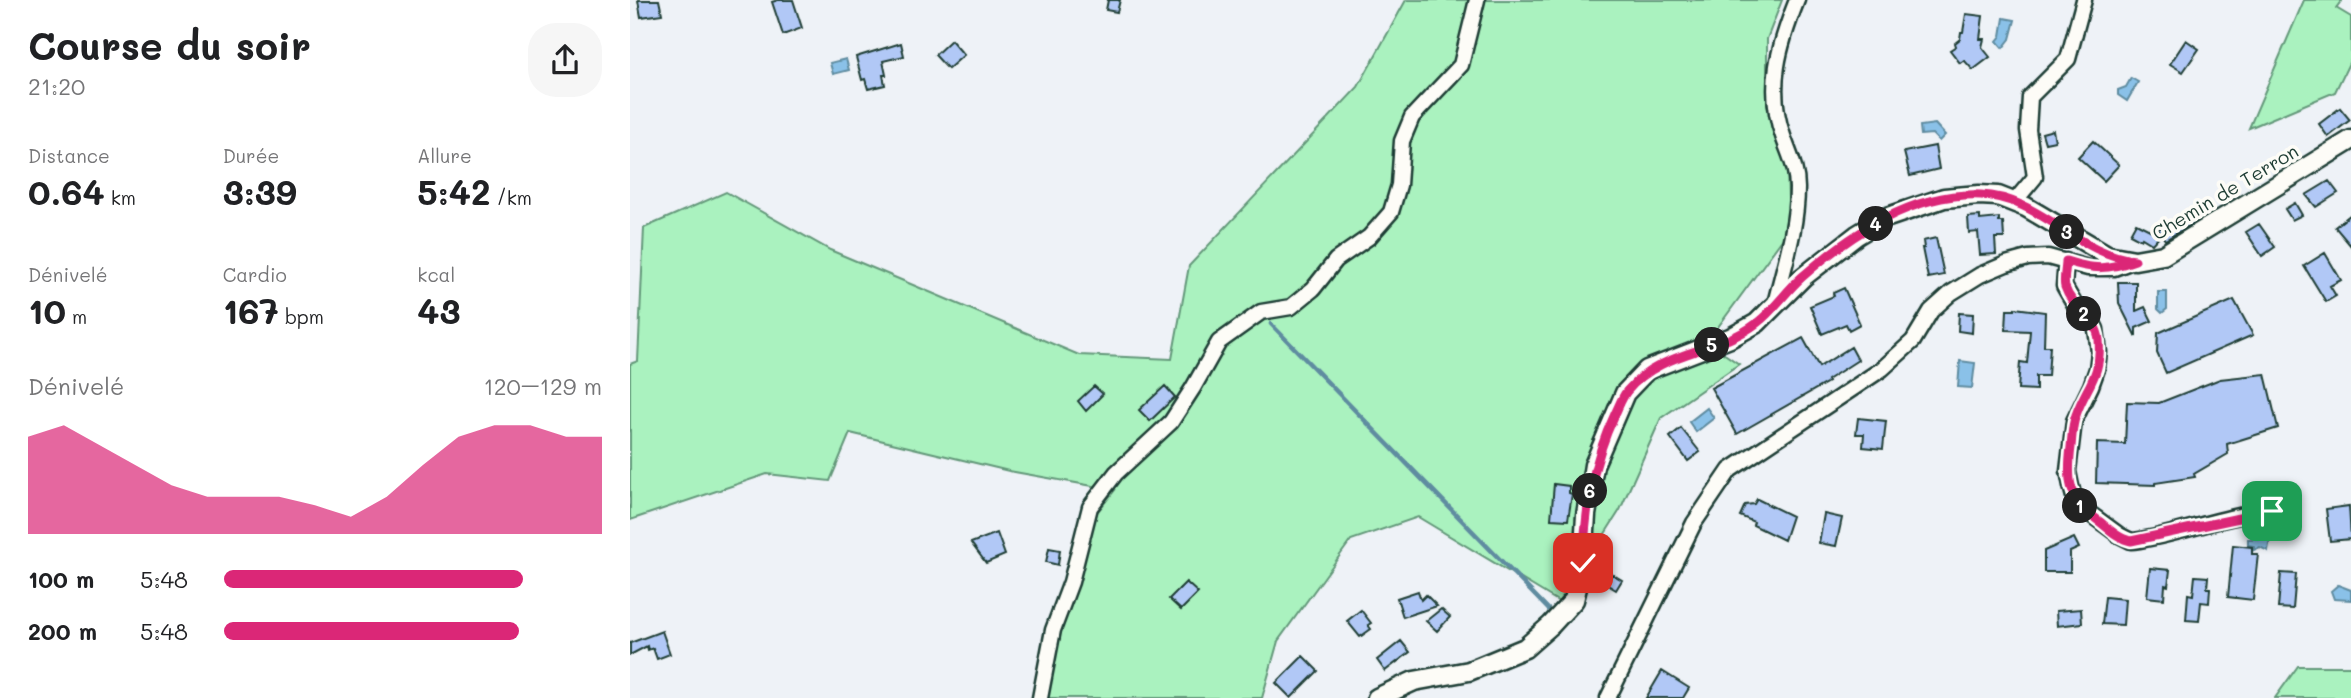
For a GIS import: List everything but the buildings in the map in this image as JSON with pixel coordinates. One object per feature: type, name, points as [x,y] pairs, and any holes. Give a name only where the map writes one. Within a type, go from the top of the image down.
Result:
[{"type":"street","points":[[1040,698],[1053,630],[1071,582],[1090,508],[1116,473],[1171,422],[1194,388],[1219,342],[1261,313],[1291,307],[1313,289],[1336,260],[1369,237],[1391,212],[1399,186],[1402,141],[1412,117],[1461,65],[1477,0]]},
{"type":"street","points":[[1775,304],[1794,231],[1797,187],[1794,161],[1782,135],[1775,106],[1774,84],[1776,60],[1797,0]]},
{"type":"street","points":[[2015,201],[2035,177],[2028,130],[2030,97],[2068,59],[2084,0]]},
{"type":"street","name":"Chemin de Terron","points":[[1377,698],[1414,681],[1469,671],[1525,648],[1551,625],[1574,600],[1583,563],[1586,515],[1594,465],[1625,393],[1647,370],[1730,338],[1757,323],[1803,277],[1857,235],[1885,218],[1925,203],[1955,197],[1979,195],[2015,201],[2107,255],[2135,260],[2163,255],[2351,141]]},
{"type":"street","points":[[1608,698],[1694,523],[1730,470],[1882,369],[1913,341],[1931,311],[1951,293],[1980,275],[2028,258],[2048,257],[2088,268],[2114,268],[2135,260]]},
{"type":"street","points":[[2066,261],[2064,286],[2075,305],[2092,321],[2099,338],[2097,369],[2074,421],[2068,471],[2074,497],[2082,508],[2119,536],[2131,541],[2258,513],[2281,512],[2286,515]]},
{"type":"green space","points":[[1406,0],[1782,0],[1767,39],[1767,106],[1787,167],[1789,230],[1707,342],[1739,364],[1661,418],[1620,510],[1561,603],[1418,517],[1351,540],[1278,641],[1262,698],[1040,698],[1095,515],[1115,490],[1009,471],[850,433],[830,481],[767,474],[630,520],[630,364],[638,361],[644,228],[726,192],[830,250],[1079,355],[1172,359],[1189,266],[1358,87]]},
{"type":"green space","points":[[2304,0],[2342,0],[2336,8],[2351,17],[2351,59],[2335,92],[2249,128]]},
{"type":"green space","points":[[2298,666],[2351,666],[2351,698],[2275,698]]},
{"type":"water","points":[[2004,18],[2015,20],[2010,39],[2003,48],[1997,41],[2001,36]]},
{"type":"water","points":[[846,59],[849,70],[833,74],[830,63]]},
{"type":"water","points":[[2131,78],[2138,82],[2127,101],[2118,95],[2118,90],[2126,87]]},
{"type":"water","points":[[1935,124],[1945,135],[1939,141],[1932,134],[1921,135],[1920,126]]},
{"type":"water","points":[[2158,292],[2167,292],[2167,309],[2162,313],[2158,309]]},
{"type":"water","points":[[1960,361],[1975,363],[1972,388],[1958,387]]},
{"type":"water","points":[[1707,408],[1714,418],[1696,432],[1689,422]]},
{"type":"water","points":[[2270,538],[2268,551],[2260,547],[2254,550],[2254,546],[2248,545],[2248,539]]},
{"type":"water","points":[[2338,585],[2351,590],[2351,600],[2334,599],[2331,591]]},
{"type":"waterway","points":[[1271,324],[1552,613]]},
{"type":"route","points":[[1583,563],[1586,515],[1594,465],[1625,393],[1647,370],[1730,338],[1757,323],[1803,277],[1857,235],[1885,218],[1944,198],[1979,195],[2015,201],[2107,255],[2135,260],[2114,268],[2088,268],[2066,261],[2064,286],[2075,305],[2092,321],[2099,338],[2097,369],[2074,421],[2068,471],[2074,497],[2082,508],[2119,536],[2131,541],[2272,511]]}]
